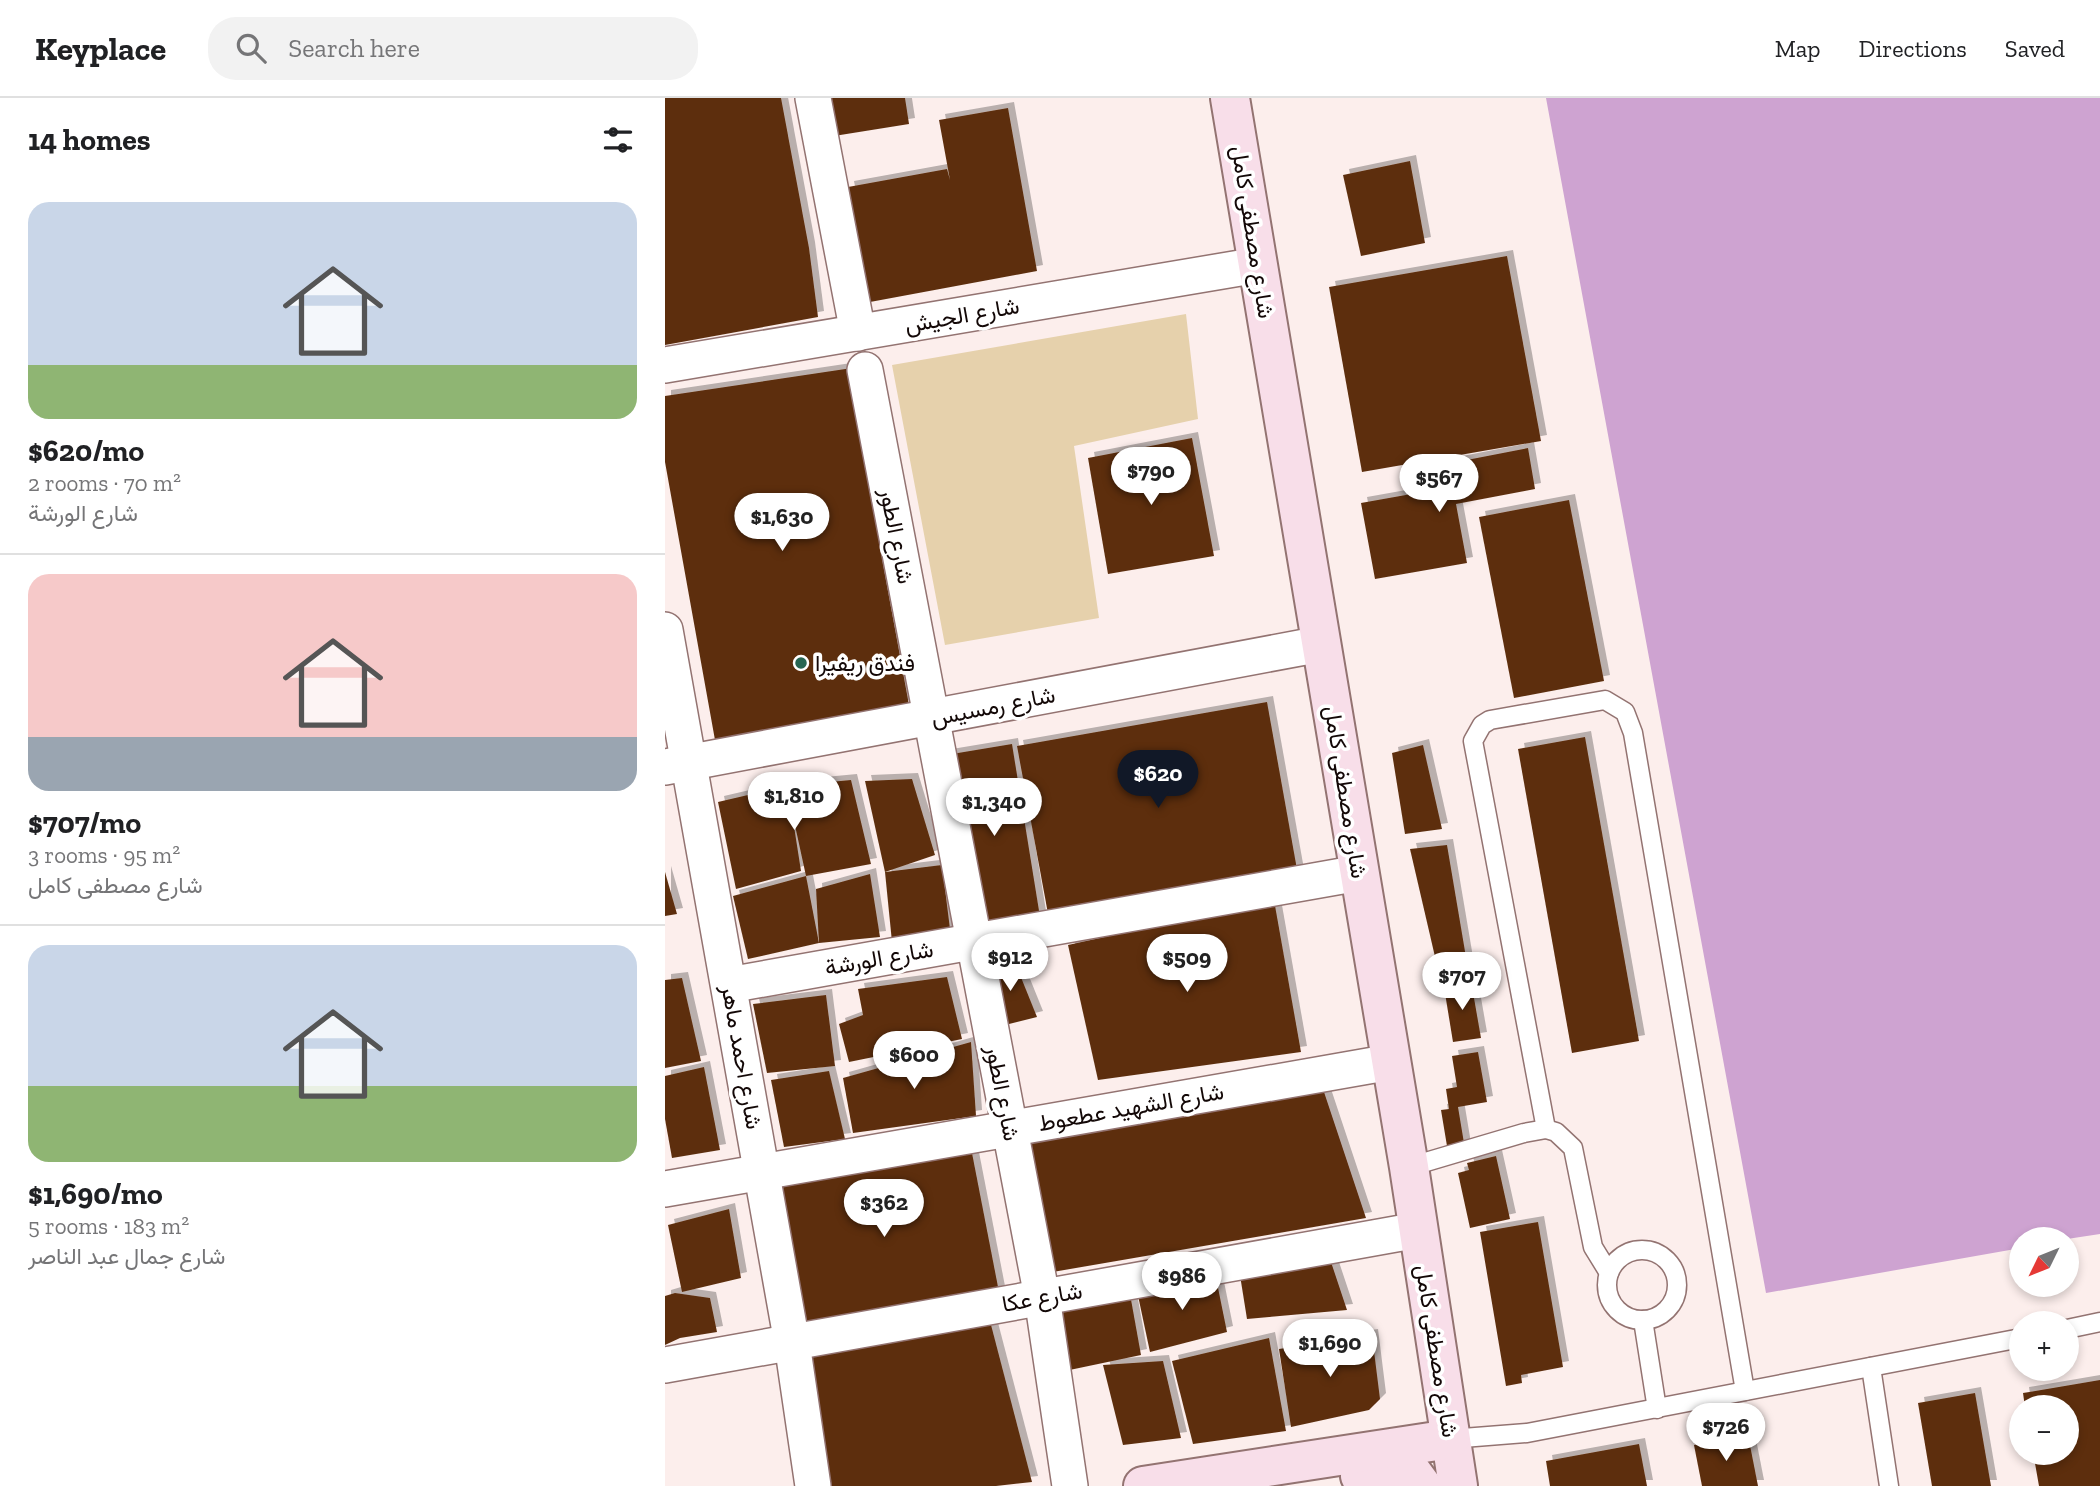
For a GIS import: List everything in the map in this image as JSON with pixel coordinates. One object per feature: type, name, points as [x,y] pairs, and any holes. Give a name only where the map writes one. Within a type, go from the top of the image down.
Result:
[{"type":"main road","name":"شارع مصطفى كامل","points":[[1230,98],[1409,1167],[1458,1486]]},
{"type":"main road","points":[[1143,1486],[1450,1439]]},
{"type":"main road","points":[[1292,1486],[1393,1471],[1411,1471],[1422,1486]]},
{"type":"street","points":[[813,98],[858,333]]},
{"type":"street","name":"شارع الجيش","points":[[665,365],[1258,265]]},
{"type":"street","name":"شارع الطور","points":[[865,370],[1042,1297],[1070,1486]]},
{"type":"street","name":"شارع احمد ماهر","points":[[665,630],[678,765],[729,985],[792,1343],[813,1486]]},
{"type":"street","name":"شارع رمسيس","points":[[678,765],[1321,644]]},
{"type":"street","name":"شارع الورشة","points":[[729,985],[1359,873]]},
{"type":"street","name":"شارع الشهيد عطعوط","points":[[665,1189],[1391,1062]]},
{"type":"street","name":"شارع عكا","points":[[665,1365],[1418,1230]]},
{"type":"lane","points":[[1546,1129],[1473,741],[1482,725],[1490,720],[1605,701],[1625,712],[1633,733],[1745,1391]]},
{"type":"lane","points":[[1409,1167],[1524,1133],[1546,1129],[1556,1132],[1573,1148],[1593,1247],[1609,1273]]},
{"type":"lane","points":[[1641,1250],[1654,1252],[1666,1259],[1674,1270],[1677,1284],[1675,1297],[1668,1309],[1657,1317],[1643,1320],[1630,1318],[1618,1311],[1610,1300],[1607,1286],[1609,1273],[1616,1261],[1627,1253],[1641,1250]]},
{"type":"lane","points":[[1643,1320],[1657,1409]]},
{"type":"lane","points":[[2079,1326],[2100,1322]]},
{"type":"lane","points":[[1450,1439],[1527,1433],[2009,1340]]},
{"type":"lane","points":[[1871,1367],[1889,1486]]},
{"type":"shaded area","points":[[1546,98],[2100,98],[2100,1234],[2079,1237],[2079,1227],[2009,1227],[2009,1250],[1766,1293]]},
{"type":"shaded area","points":[[1186,314],[1198,419],[1074,446],[1099,618],[945,645],[892,365]]},
{"type":"building","points":[[665,98],[781,98],[809,248],[818,317],[665,345]]},
{"type":"building","points":[[827,98],[905,98],[909,124],[834,136]]},
{"type":"building","points":[[1008,108],[1037,271],[870,302],[848,187],[947,169],[950,180],[939,120]]},
{"type":"building","points":[[1410,161],[1425,243],[1361,256],[1343,175]]},
{"type":"building","points":[[1507,256],[1541,441],[1362,472],[1329,287]]},
{"type":"building","points":[[852,368],[883,564],[909,705],[715,740],[665,462],[665,396]]},
{"type":"building","points":[[1192,438],[1214,556],[1108,574],[1088,458]]},
{"type":"building","points":[[1528,448],[1535,489],[1456,504],[1467,563],[1375,579],[1361,503],[1445,488],[1441,465]]},
{"type":"building","points":[[1569,500],[1604,681],[1514,698],[1479,517]]},
{"type":"building","points":[[1267,702],[1298,875],[1049,919],[1017,746]]},
{"type":"building","points":[[1585,737],[1639,1041],[1572,1053],[1518,749]]},
{"type":"building","points":[[1012,744],[1041,923],[979,934],[946,755]]},
{"type":"building","points":[[1423,745],[1442,829],[1405,834],[1392,753]]},
{"type":"building","points":[[912,779],[935,855],[885,872],[865,781]]},
{"type":"building","points":[[851,780],[871,864],[806,876],[791,807],[801,871],[736,889],[718,802],[787,786]]},
{"type":"building","points":[[1447,845],[1468,969],[1439,974],[1410,849]]},
{"type":"building","points":[[942,865],[951,937],[892,942],[885,872]]},
{"type":"building","points":[[665,872],[677,914],[665,916]]},
{"type":"building","points":[[870,874],[880,937],[819,943],[816,889]]},
{"type":"building","points":[[806,876],[819,943],[748,959],[733,896]]},
{"type":"building","points":[[1274,900],[1301,1052],[1098,1080],[1068,945]]},
{"type":"building","points":[[1014,960],[1037,1017],[1001,1026],[987,964]]},
{"type":"building","points":[[947,977],[962,1039],[849,1062],[839,1024],[863,1015],[858,989]]},
{"type":"building","points":[[682,978],[701,1061],[665,1068],[665,980]]},
{"type":"building","points":[[1471,981],[1481,1038],[1453,1042],[1444,987]]},
{"type":"building","points":[[826,995],[835,1066],[767,1073],[753,1004]]},
{"type":"building","points":[[971,1042],[976,1116],[853,1133],[843,1078]]},
{"type":"building","points":[[1478,1052],[1487,1102],[1458,1107],[1465,1149],[1448,1152],[1441,1110],[1449,1109],[1446,1089],[1457,1087],[1452,1056]]},
{"type":"building","points":[[704,1067],[720,1150],[672,1158],[665,1119],[665,1076]]},
{"type":"building","points":[[829,1071],[845,1139],[784,1147],[771,1080]]},
{"type":"building","points":[[1322,1086],[1366,1218],[1041,1274],[1017,1142]]},
{"type":"building","points":[[972,1153],[999,1292],[797,1326],[770,1183]]},
{"type":"building","points":[[1496,1156],[1510,1219],[1470,1228],[1458,1173],[1469,1170],[1467,1163]]},
{"type":"building","points":[[729,1209],[741,1278],[682,1292],[668,1225]]},
{"type":"building","points":[[1538,1222],[1563,1367],[1521,1375],[1522,1383],[1506,1386],[1480,1232]]},
{"type":"building","points":[[1327,1250],[1347,1310],[1247,1319],[1239,1269]]},
{"type":"building","points":[[1215,1273],[1227,1332],[1150,1352],[1137,1291]]},
{"type":"building","points":[[675,1293],[710,1298],[717,1332],[680,1338],[665,1345],[665,1296]]},
{"type":"building","points":[[1130,1294],[1141,1355],[1060,1372],[1051,1308]]},
{"type":"building","points":[[990,1321],[1032,1482],[996,1486],[825,1486],[803,1355]]},
{"type":"building","points":[[1372,1335],[1380,1399],[1369,1410],[1291,1427],[1279,1349]]},
{"type":"building","points":[[1269,1338],[1286,1431],[1193,1444],[1172,1361]]},
{"type":"building","points":[[1163,1361],[1181,1438],[1123,1445],[1103,1365]]},
{"type":"building","points":[[2100,1380],[2100,1486],[2039,1486],[2035,1465],[2079,1465],[2079,1395],[2023,1393]]},
{"type":"building","points":[[1975,1393],[1991,1486],[1932,1486],[1918,1403]]},
{"type":"building","points":[[1748,1435],[1758,1486],[1702,1486],[1694,1445]]},
{"type":"building","points":[[1639,1444],[1647,1486],[1550,1486],[1546,1461]]},
{"type":"place","name":"فندق ريفيرا","points":[[801,663]]}]
